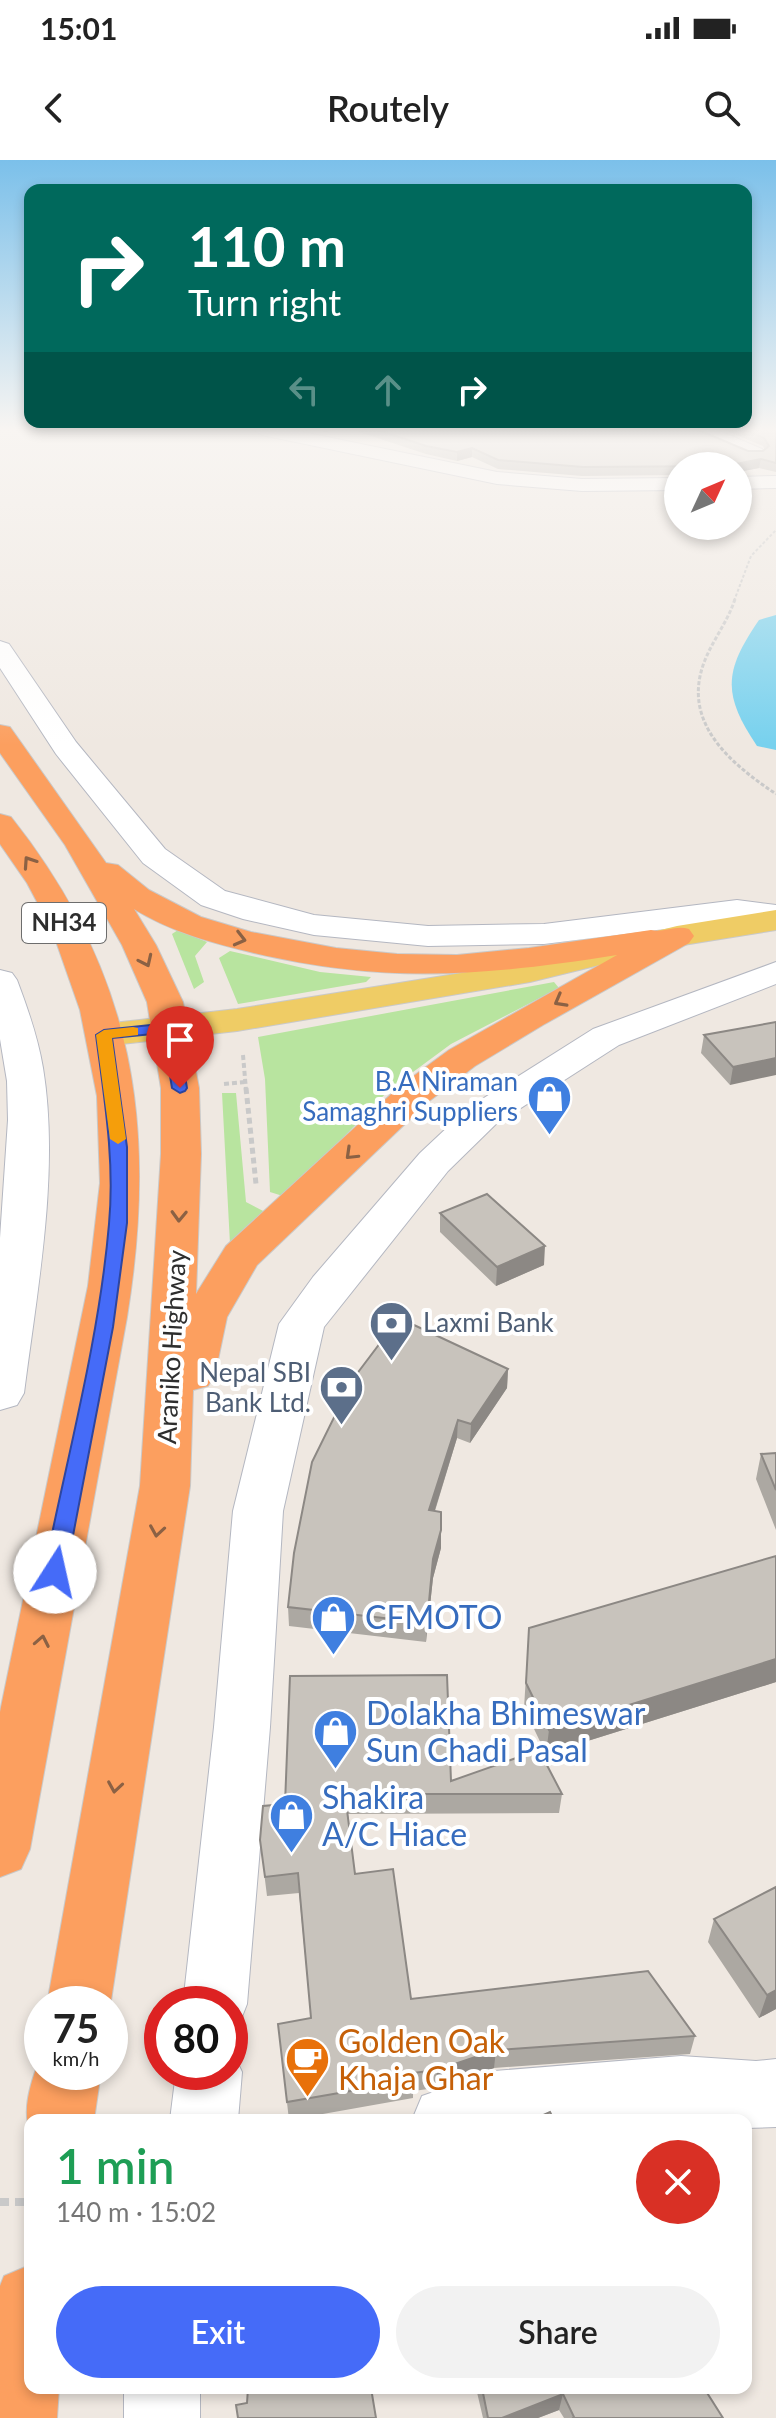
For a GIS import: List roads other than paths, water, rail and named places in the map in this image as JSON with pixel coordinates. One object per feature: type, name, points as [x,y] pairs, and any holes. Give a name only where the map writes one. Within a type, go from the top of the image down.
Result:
[{"type":"highway","name":"Araniko Highway","points":[[3,733],[80,845],[139,945],[165,1002],[180,1088],[181,1154],[165,1486],[82,1986]]},
{"type":"highway","name":"NH34","points":[[0,823],[49,892],[78,953],[99,1010],[119,1147],[118,1223],[103,1327],[0,1849]]},
{"type":"highway","points":[[80,845],[145,904],[226,936],[337,961],[411,965],[489,963],[677,936]]},
{"type":"highway","points":[[165,1486],[205,1317],[241,1256],[414,1094],[462,1058],[677,936]]},
{"type":"highway","points":[[61,2114],[65,2090]]},
{"type":"highway","points":[[19,2418],[21,2336]]},
{"type":"main road","points":[[104,1035],[237,1020],[530,972],[677,936],[776,917]]},
{"type":"street","points":[[0,649],[66,748],[154,856],[213,898],[255,912],[314,925],[371,933],[442,936],[544,934],[737,910],[776,917]]},
{"type":"street","points":[[217,1986],[242,1727],[258,1511],[302,1324],[329,1287],[434,1162],[482,1116],[606,1037],[776,972]]},
{"type":"street","points":[[0,980],[15,1025],[26,1091],[25,1209],[0,1393]]},
{"type":"street","points":[[205,2114],[207,2090]]},
{"type":"street","points":[[465,2114],[494,2105],[681,2090],[756,2095],[776,2093]]},
{"type":"street","points":[[162,2394],[162,2418]]},
{"type":"waterway","points":[[776,630],[756,673],[760,708],[776,734]]},
{"type":"place","name":"B.A Niraman Samaghri Suppliers","points":[[549,1136]]},
{"type":"place","name":"Laxmi Bank","points":[[392,1362]]},
{"type":"place","name":"Nepal SBI Bank Ltd.","points":[[342,1427]]},
{"type":"place","name":"CFMOTO","points":[[334,1657]]},
{"type":"place","name":"Dolakha Bhimeswar Sun Chadi Pasal","points":[[335,1771]]},
{"type":"place","name":"Shakira A/C Hiace","points":[[291,1855]]},
{"type":"place","name":"Golden Oak Khaja Ghar","points":[[307,2099]]}]
